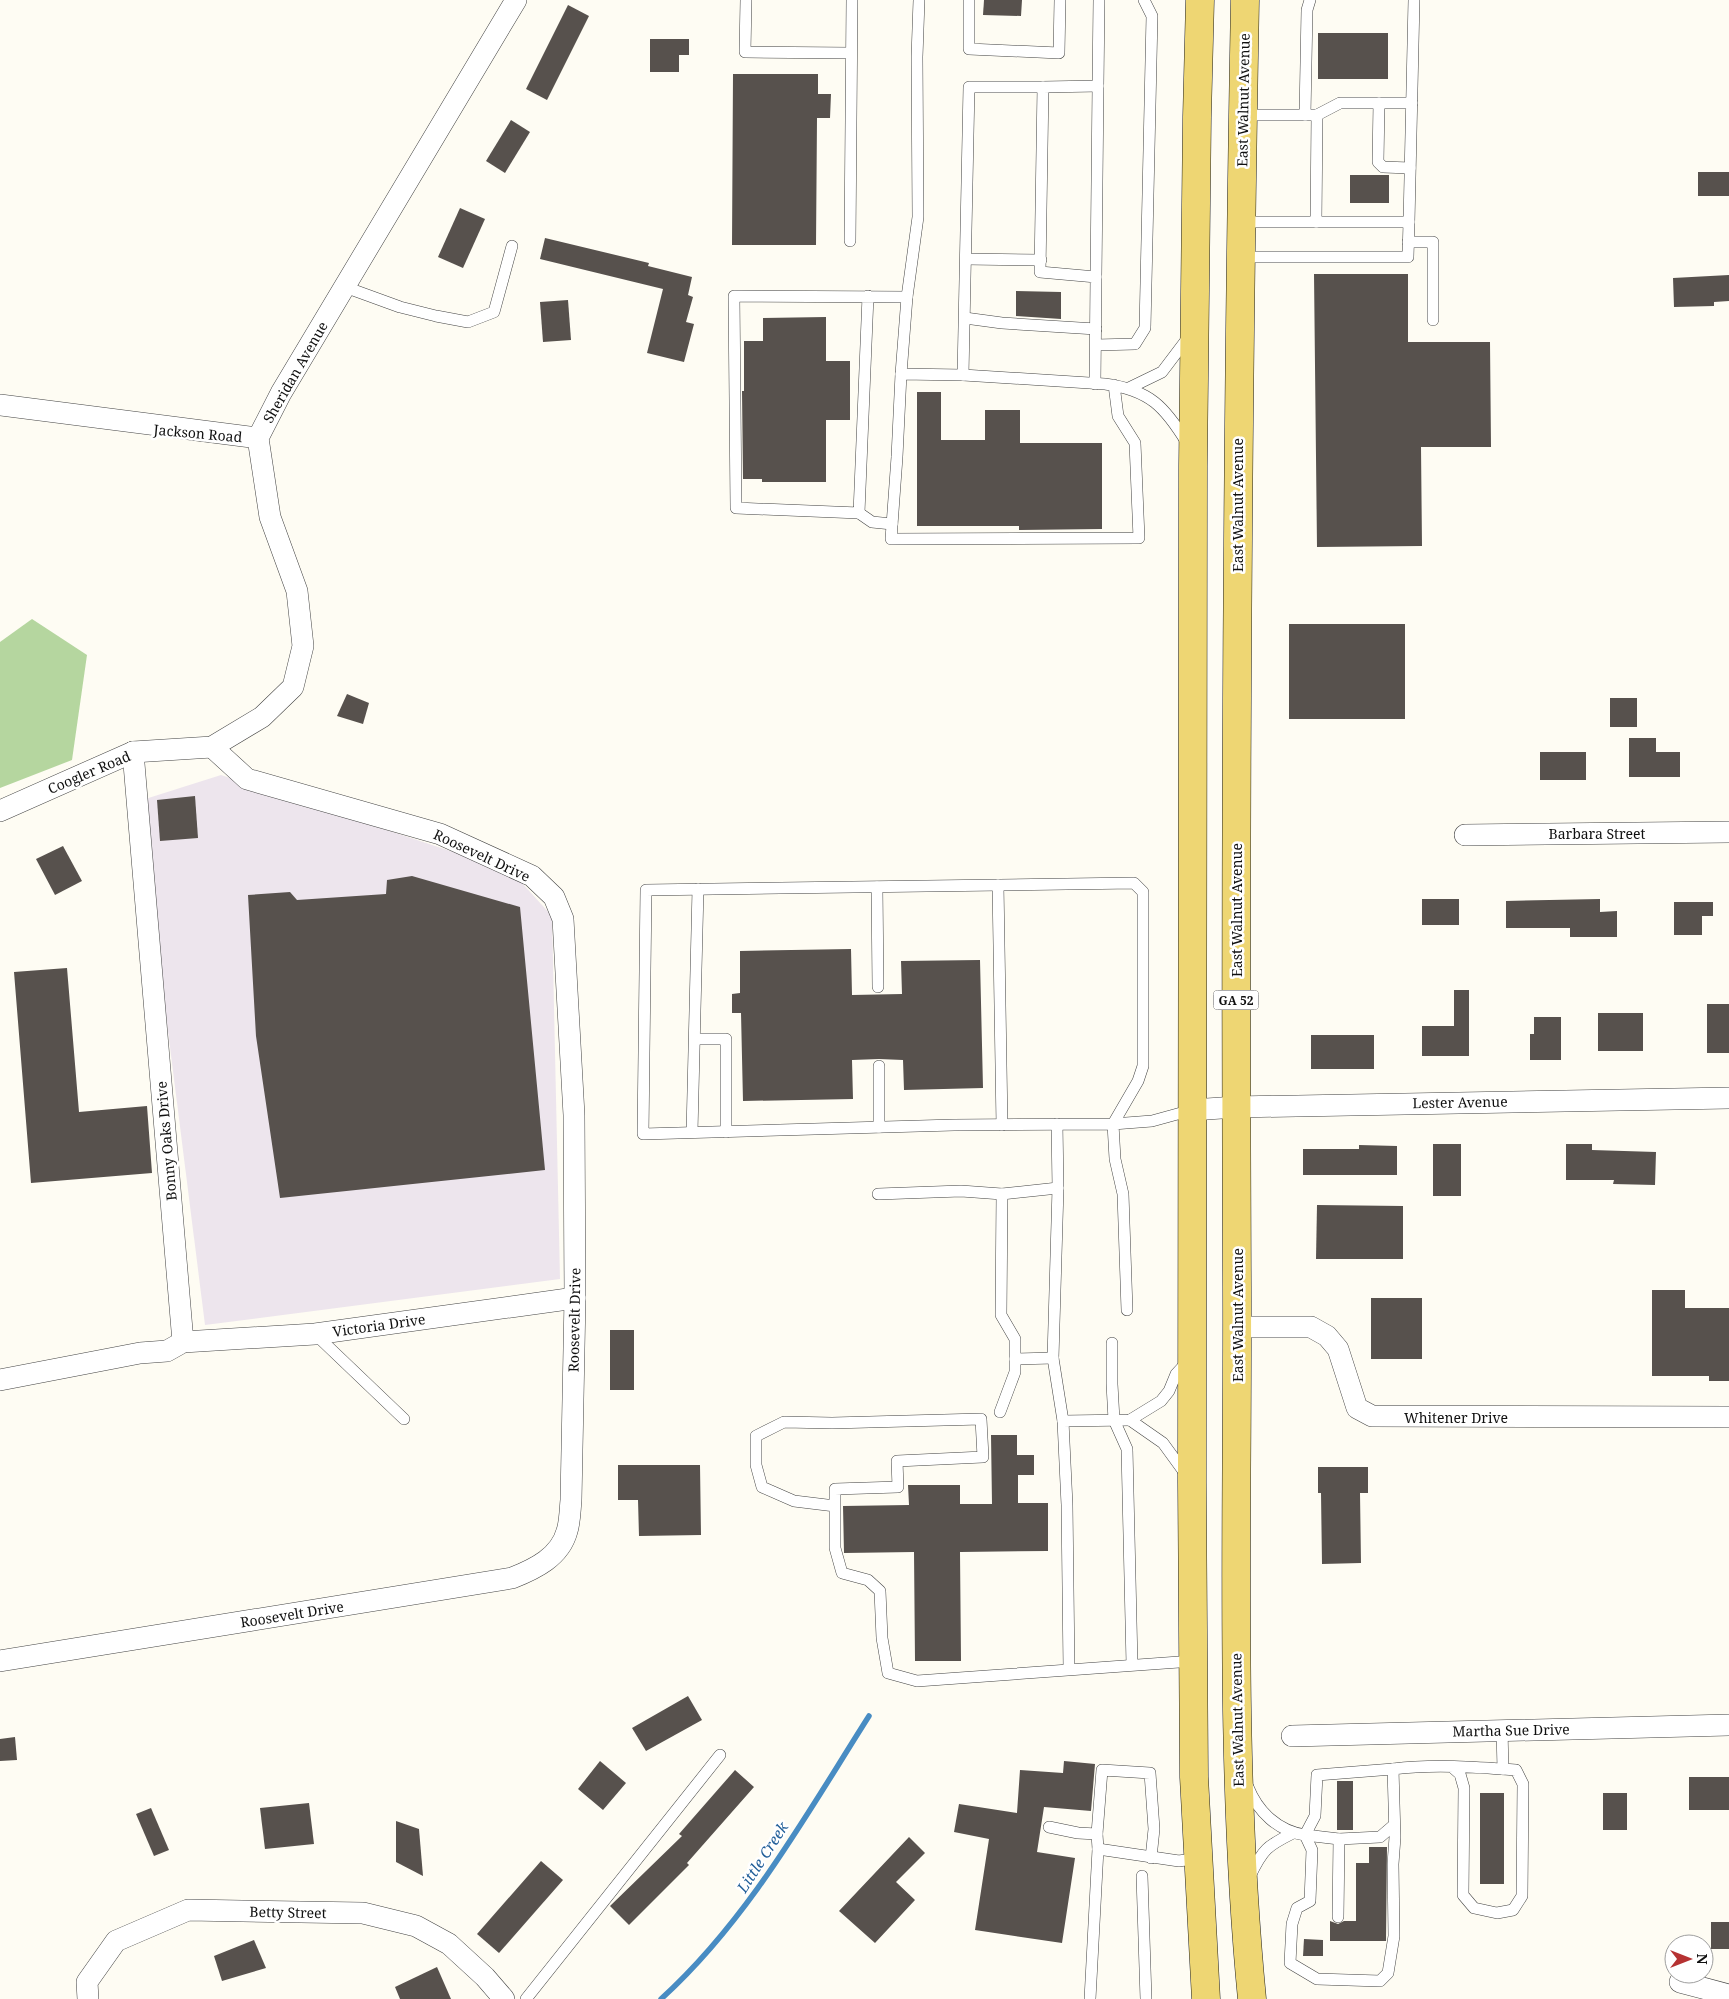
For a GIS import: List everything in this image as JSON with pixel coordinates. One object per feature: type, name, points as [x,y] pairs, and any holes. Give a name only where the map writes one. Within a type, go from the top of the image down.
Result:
[{"type":"main road","points":[[1200,0],[1193,453],[1192,1483],[1194,1777],[1206,1999]]},
{"type":"main road","name":"East Walnut Avenue","points":[[1245,0],[1240,222],[1236,600],[1236,1633],[1238,1763],[1252,1999]]},
{"type":"street","name":"Sheridan Avenue","points":[[212,747],[262,717],[293,687],[302,646],[297,591],[270,517],[258,438],[280,393],[516,0]]},
{"type":"street","name":"Jackson Road","points":[[0,405],[258,438]]},
{"type":"street","name":"Jackson Road","points":[[0,417],[258,438]]},
{"type":"street","name":"Coogler Road","points":[[0,811],[133,752],[212,747]]},
{"type":"street","name":"Roosevelt Drive","points":[[0,1662],[512,1578],[533,1569],[555,1553],[567,1532],[571,1500],[575,1298],[574,1115],[563,919],[554,897],[532,876],[440,834],[247,779],[212,747]]},
{"type":"street","name":"Bonny Oaks Drive","points":[[133,752],[183,1342]]},
{"type":"street","name":"Barbara Street","points":[[1465,834],[1729,832]]},
{"type":"street","name":"Lester Avenue","points":[[1192,1110],[1236,1107],[1729,1098]]},
{"type":"street","name":"Victoria Drive","points":[[183,1342],[315,1334],[575,1298]]},
{"type":"street","name":"Whitener Drive","points":[[1237,1328],[1311,1328],[1326,1336],[1338,1350],[1357,1408],[1372,1416],[1729,1417]]},
{"type":"street","points":[[0,1380],[140,1353],[167,1351],[183,1342]]},
{"type":"street","name":"Martha Sue Drive","points":[[1292,1736],[1729,1724]]},
{"type":"street","name":"Betty Street","points":[[88,1999],[87,1982],[116,1941],[188,1910],[363,1913],[416,1926],[449,1944],[485,1977],[504,1999]]},
{"type":"street","points":[[1688,1984],[1729,1995]]},
{"type":"lane","points":[[746,0],[745,52],[852,53]]},
{"type":"lane","points":[[850,240],[852,0]]},
{"type":"lane","points":[[919,0],[917,57],[918,218],[907,296],[890,539],[1139,538],[1135,444],[1118,416],[1114,385]]},
{"type":"lane","points":[[969,0],[969,49],[1059,53],[1060,0]]},
{"type":"lane","points":[[1095,384],[1099,0]]},
{"type":"lane","points":[[1096,345],[1135,344],[1145,328],[1152,16],[1144,0]]},
{"type":"lane","points":[[1310,0],[1307,10],[1316,222]]},
{"type":"lane","points":[[1240,257],[1408,257],[1414,0]]},
{"type":"lane","points":[[963,375],[969,87],[1098,86]]},
{"type":"lane","points":[[1043,87],[1040,272],[1096,277]]},
{"type":"lane","points":[[1242,115],[1311,115],[1340,103],[1412,103]]},
{"type":"lane","points":[[1379,103],[1378,162],[1383,167],[1410,168]]},
{"type":"lane","points":[[1240,222],[1409,222]]},
{"type":"lane","points":[[1408,242],[1433,242],[1433,320]]},
{"type":"lane","points":[[345,287],[400,307],[468,322],[494,312],[512,246]]},
{"type":"lane","points":[[966,260],[1041,260]]},
{"type":"lane","points":[[892,524],[872,522],[859,513],[736,508],[734,296],[907,296]]},
{"type":"lane","points":[[859,513],[868,296]]},
{"type":"lane","points":[[965,318],[1002,323],[1096,328]]},
{"type":"lane","points":[[1129,388],[1162,372],[1194,330]]},
{"type":"lane","points":[[901,374],[963,375],[1114,385],[1129,388],[1157,403],[1169,414],[1193,453]]},
{"type":"lane","points":[[1126,1310],[1123,1194],[1115,1158],[1113,1124],[1138,1081],[1143,1066],[1143,892],[1134,883],[646,890],[643,1134],[879,1127],[1113,1124],[1152,1121],[1192,1110]]},
{"type":"lane","points":[[998,885],[1002,1125]]},
{"type":"lane","points":[[877,887],[878,987]]},
{"type":"lane","points":[[692,1132],[698,889]]},
{"type":"lane","points":[[694,1039],[726,1039],[726,1132]]},
{"type":"lane","points":[[879,1066],[879,1127]]},
{"type":"lane","points":[[1057,1124],[1058,1188],[1053,1358],[1063,1421],[1067,1505],[1068,1669]]},
{"type":"lane","points":[[878,1194],[961,1191],[1002,1194],[1058,1188]]},
{"type":"lane","points":[[1000,1412],[1015,1372],[1015,1339],[1001,1315],[1002,1194]]},
{"type":"lane","points":[[315,1334],[404,1419]]},
{"type":"lane","points":[[1112,1343],[1114,1420],[1127,1449],[1132,1664]]},
{"type":"lane","points":[[1063,1421],[1130,1420],[1161,1401],[1169,1391],[1176,1374],[1193,1355]]},
{"type":"lane","points":[[1015,1359],[1053,1358]]},
{"type":"lane","points":[[835,1506],[794,1501],[762,1487],[756,1465],[756,1436],[784,1422],[832,1423],[981,1419],[983,1457],[897,1461],[898,1487],[835,1489],[835,1506],[835,1548],[842,1573],[868,1580],[880,1591],[882,1638],[888,1674],[917,1681],[1193,1661]]},
{"type":"lane","points":[[1130,1420],[1163,1443],[1192,1483]]},
{"type":"lane","points":[[1502,1730],[1503,1769]]},
{"type":"lane","points":[[526,1999],[720,1755]]},
{"type":"lane","points":[[1238,1763],[1253,1800],[1270,1820],[1293,1833],[1339,1839],[1380,1837],[1394,1825]]},
{"type":"lane","points":[[1393,1770],[1394,1936],[1388,1973],[1380,1981],[1317,1979],[1290,1963],[1292,1924],[1297,1908],[1310,1901],[1312,1850],[1306,1835],[1315,1816],[1317,1775],[1393,1770],[1420,1766],[1452,1767],[1503,1769],[1516,1770],[1523,1784],[1522,1896],[1513,1910],[1497,1913],[1474,1908],[1463,1895],[1464,1788],[1460,1774],[1452,1767]]},
{"type":"lane","points":[[1090,1999],[1098,1848],[1097,1834],[1102,1770],[1150,1772],[1154,1829],[1151,1858]]},
{"type":"lane","points":[[1049,1827],[1078,1834],[1097,1834]]},
{"type":"lane","points":[[1244,1889],[1260,1855],[1271,1844],[1293,1833]]},
{"type":"lane","points":[[1338,1917],[1339,1839]]},
{"type":"lane","points":[[1098,1848],[1179,1861],[1198,1858]]},
{"type":"lane","points":[[1142,1876],[1146,1999]]},
{"type":"shaded area","points":[[221,775],[511,871],[552,916],[560,1279],[205,1325],[139,801]]},
{"type":"green space","points":[[32,619],[87,655],[72,760],[0,788],[0,642]]},
{"type":"building","points":[[984,0],[1022,0],[1021,16],[983,15]]},
{"type":"building","points":[[568,5],[589,16],[547,100],[526,89]]},
{"type":"building","points":[[1318,33],[1388,33],[1388,79],[1318,79]]},
{"type":"building","points":[[650,39],[689,39],[689,55],[679,55],[679,72],[650,72]]},
{"type":"building","points":[[733,74],[818,74],[818,94],[831,94],[830,118],[817,118],[816,245],[732,245]]},
{"type":"building","points":[[511,120],[530,132],[505,173],[486,161]]},
{"type":"building","points":[[1698,172],[1729,172],[1729,196],[1698,196]]},
{"type":"building","points":[[1350,175],[1389,175],[1389,203],[1350,203]]},
{"type":"building","points":[[460,208],[485,219],[463,268],[438,257]]},
{"type":"building","points":[[545,238],[649,263],[648,266],[692,277],[688,295],[693,297],[686,322],[694,324],[684,362],[647,353],[663,289],[540,259]]},
{"type":"building","points":[[1314,274],[1408,274],[1408,342],[1490,342],[1491,447],[1421,447],[1422,546],[1317,547]]},
{"type":"building","points":[[1729,275],[1729,301],[1714,302],[1714,306],[1674,307],[1673,278]]},
{"type":"building","points":[[1016,291],[1061,292],[1061,319],[1016,316]]},
{"type":"building","points":[[568,300],[571,340],[543,342],[540,302]]},
{"type":"building","points":[[826,317],[826,361],[850,361],[850,420],[826,420],[826,482],[762,482],[762,479],[743,479],[742,391],[744,391],[744,341],[763,341],[763,318]]},
{"type":"building","points":[[917,392],[941,392],[941,440],[985,440],[985,410],[1020,410],[1020,443],[1102,443],[1102,529],[1019,530],[1019,526],[917,526]]},
{"type":"building","points":[[1289,624],[1405,624],[1405,719],[1289,719]]},
{"type":"building","points":[[347,694],[369,703],[363,724],[337,716]]},
{"type":"building","points":[[1610,698],[1637,698],[1637,727],[1610,727]]},
{"type":"building","points":[[1629,738],[1656,738],[1656,752],[1680,752],[1680,777],[1629,777]]},
{"type":"building","points":[[1540,752],[1586,752],[1586,780],[1540,780]]},
{"type":"building","points":[[195,796],[198,838],[160,841],[157,800]]},
{"type":"building","points":[[63,846],[82,881],[55,895],[36,859]]},
{"type":"building","points":[[412,876],[520,907],[545,1170],[280,1198],[256,1036],[248,895],[290,892],[297,900],[386,894],[387,880]]},
{"type":"building","points":[[1422,899],[1459,899],[1459,925],[1422,925]]},
{"type":"building","points":[[1600,899],[1600,912],[1617,911],[1617,937],[1570,937],[1570,928],[1506,928],[1506,901]]},
{"type":"building","points":[[1674,902],[1713,902],[1713,916],[1702,916],[1702,935],[1674,935]]},
{"type":"building","points":[[851,949],[852,995],[902,994],[901,961],[980,960],[983,1088],[904,1090],[903,1060],[852,1060],[853,1099],[743,1101],[741,1013],[732,1013],[732,994],[740,993],[740,951]]},
{"type":"building","points":[[67,968],[79,1112],[147,1106],[152,1173],[31,1183],[14,972]]},
{"type":"building","points":[[1454,990],[1469,990],[1469,1056],[1422,1056],[1422,1026],[1454,1026]]},
{"type":"building","points":[[1707,1004],[1729,1004],[1729,1053],[1707,1053]]},
{"type":"building","points":[[1598,1013],[1643,1013],[1643,1051],[1598,1051]]},
{"type":"building","points":[[1534,1017],[1561,1017],[1561,1060],[1530,1060],[1530,1034],[1534,1034]]},
{"type":"building","points":[[1311,1035],[1374,1035],[1374,1069],[1311,1069]]},
{"type":"building","points":[[1433,1144],[1461,1144],[1461,1196],[1433,1196]]},
{"type":"building","points":[[1566,1144],[1592,1144],[1592,1150],[1656,1152],[1655,1185],[1613,1184],[1614,1180],[1566,1180]]},
{"type":"building","points":[[1359,1145],[1397,1146],[1397,1175],[1303,1175],[1303,1149],[1359,1149]]},
{"type":"building","points":[[1317,1205],[1403,1206],[1403,1259],[1316,1259]]},
{"type":"building","points":[[1652,1290],[1685,1290],[1685,1308],[1729,1308],[1729,1381],[1709,1381],[1709,1376],[1652,1376]]},
{"type":"building","points":[[1371,1298],[1422,1298],[1422,1359],[1371,1359]]},
{"type":"building","points":[[610,1330],[634,1330],[634,1390],[610,1390]]},
{"type":"building","points":[[991,1435],[1017,1435],[1017,1455],[1034,1455],[1034,1475],[1018,1475],[1018,1503],[1048,1503],[1048,1551],[960,1552],[961,1661],[915,1661],[914,1552],[844,1553],[843,1506],[909,1505],[908,1485],[960,1485],[960,1504],[992,1504]]},
{"type":"building","points":[[618,1465],[700,1465],[701,1535],[639,1536],[638,1500],[618,1500]]},
{"type":"building","points":[[1318,1467],[1368,1467],[1368,1493],[1360,1493],[1361,1563],[1322,1564],[1321,1493],[1318,1493]]},
{"type":"building","points":[[688,1696],[702,1720],[646,1751],[632,1728]]},
{"type":"building","points":[[15,1737],[17,1760],[0,1761],[0,1739]]},
{"type":"building","points":[[600,1761],[626,1783],[603,1810],[578,1789]]},
{"type":"building","points":[[1064,1761],[1095,1764],[1091,1811],[1044,1807],[1037,1852],[1075,1858],[1062,1943],[975,1930],[989,1839],[954,1832],[959,1804],[1017,1813],[1020,1770],[1063,1773]]},
{"type":"building","points":[[735,1770],[754,1787],[687,1863],[689,1865],[629,1925],[610,1906],[682,1836],[679,1834]]},
{"type":"building","points":[[1689,1777],[1729,1777],[1729,1810],[1689,1810]]},
{"type":"building","points":[[1337,1781],[1353,1781],[1353,1830],[1337,1830]]},
{"type":"building","points":[[1480,1793],[1504,1793],[1504,1884],[1480,1884]]},
{"type":"building","points":[[1603,1793],[1627,1793],[1627,1830],[1603,1830]]},
{"type":"building","points":[[309,1803],[314,1844],[265,1849],[260,1808]]},
{"type":"building","points":[[151,1808],[169,1850],[154,1856],[136,1814]]},
{"type":"building","points":[[396,1821],[419,1829],[423,1876],[396,1862]]},
{"type":"building","points":[[909,1837],[925,1853],[896,1882],[915,1900],[875,1943],[839,1911]]},
{"type":"building","points":[[1369,1847],[1387,1847],[1386,1941],[1330,1941],[1330,1921],[1338,1924],[1344,1921],[1356,1921],[1356,1863],[1369,1863]]},
{"type":"building","points":[[541,1861],[563,1880],[499,1953],[477,1934]]},
{"type":"building","points":[[1711,1922],[1729,1922],[1729,1949],[1714,1949],[1714,1934],[1711,1934]]},
{"type":"building","points":[[1304,1939],[1323,1940],[1323,1956],[1303,1956]]},
{"type":"building","points":[[254,1940],[266,1968],[222,1981],[214,1956]]},
{"type":"building","points":[[437,1967],[451,1999],[400,1999],[395,1987]]},
{"type":"waterway","name":"Little Creek","points":[[661,1999],[692,1968],[748,1901],[774,1865],[869,1716]]}]
